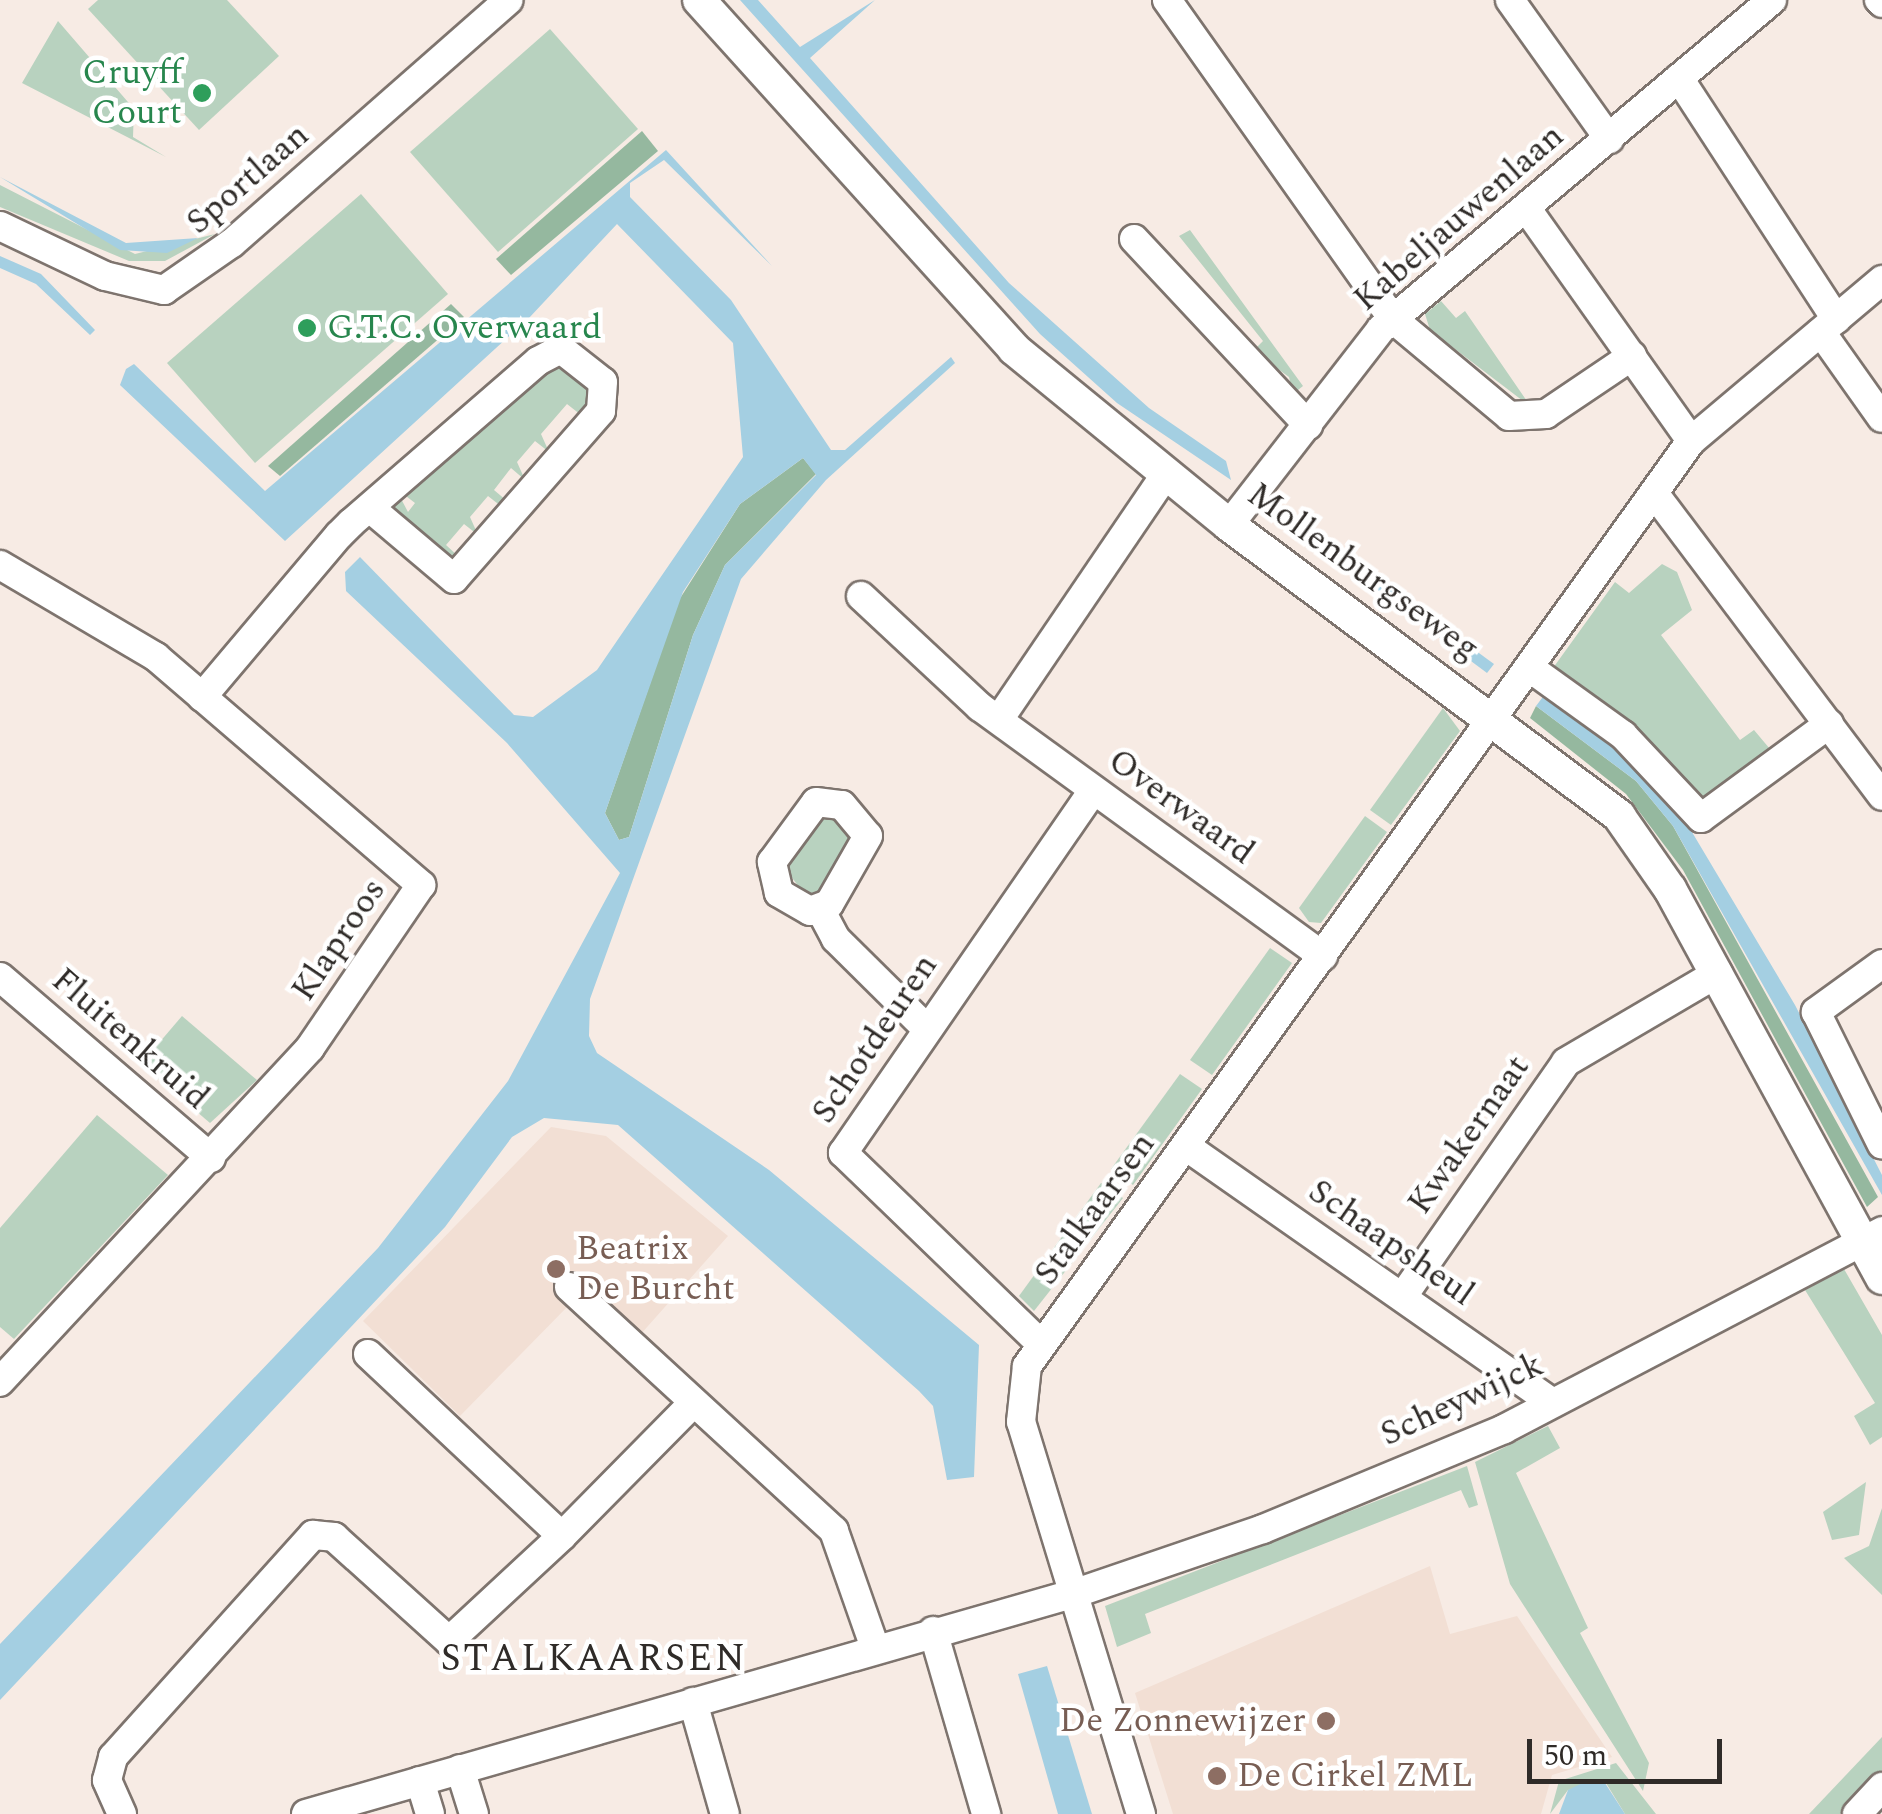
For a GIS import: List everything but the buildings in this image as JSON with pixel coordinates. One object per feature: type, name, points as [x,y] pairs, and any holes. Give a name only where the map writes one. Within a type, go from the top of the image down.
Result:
[{"type":"street","name":"Sportlaan","points":[[0,226],[105,276],[164,290],[232,243],[510,0]]},
{"type":"street","name":"Mollenburgseweg","points":[[699,0],[1014,349],[1229,525],[1494,716],[1618,816],[1718,973],[1872,1236],[1882,1278]]},
{"type":"street","points":[[1167,0],[1393,319],[1516,420],[1546,414],[1632,356]]},
{"type":"street","points":[[1510,0],[1610,139]]},
{"type":"street","name":"Kabeljauwenlaan","points":[[1229,525],[1393,319],[1772,0]]},
{"type":"street","points":[[1679,78],[1882,418]]},
{"type":"street","points":[[1527,209],[1691,441]]},
{"type":"street","points":[[1134,239],[1308,424]]},
{"type":"street","name":"Stalkaarsen","points":[[1142,1814],[1080,1592],[1020,1422],[1040,1342],[1186,1147],[1691,441],[1882,280]]},
{"type":"street","points":[[202,697],[370,508],[552,350],[603,382],[600,411],[454,579],[370,508]]},
{"type":"street","points":[[1002,714],[1165,474]]},
{"type":"street","points":[[1654,493],[1882,796]]},
{"type":"street","name":"Klaproos","points":[[0,565],[156,658],[421,885],[371,970],[211,1158],[0,1382]]},
{"type":"street","name":"Overwaard","points":[[861,596],[980,707],[1002,714],[1093,790],[1323,956]]},
{"type":"street","points":[[1530,668],[1623,735],[1701,818],[1829,724]]},
{"type":"street","name":"Schotdeuren","points":[[1040,1342],[843,1153],[925,1027],[1093,790]]},
{"type":"street","points":[[820,909],[836,939],[925,1027]]},
{"type":"street","points":[[1882,964],[1816,1012],[1874,1109],[1882,1145]]},
{"type":"street","name":"Kwakernaat","points":[[1402,1296],[1566,1062],[1718,973]]},
{"type":"street","name":"Fluitenkruid","points":[[0,976],[211,1158]]},
{"type":"street","name":"Schaapsheul","points":[[1186,1147],[1552,1402]]},
{"type":"street","name":"Scheywijck","points":[[306,1814],[1080,1592],[1356,1492],[1552,1402],[1872,1236]]},
{"type":"street","points":[[569,1287],[834,1531],[874,1648]]},
{"type":"street","points":[[368,1354],[562,1536]]},
{"type":"street","points":[[122,1814],[106,1780],[113,1757],[313,1535],[334,1537],[449,1641],[562,1536],[693,1403]]},
{"type":"street","points":[[933,1632],[986,1814]]},
{"type":"street","points":[[693,1702],[724,1814]]},
{"type":"street","points":[[460,1769],[474,1814]]},
{"type":"street","points":[[420,1780],[430,1814]]},
{"type":"street","points":[[1857,1814],[1882,1788]]},
{"type":"shaded area","name":"Beatrix De Burcht","points":[[551,1127],[606,1136],[728,1236],[624,1353],[571,1303],[460,1416],[363,1321]]},
{"type":"shaded area","points":[[1430,1566],[1450,1634],[1517,1616],[1612,1757],[1552,1775],[1541,1814],[1173,1814],[1135,1693]]},
{"type":"green space","name":"Cruyff Court","points":[[98,0],[227,0],[279,56],[199,130],[88,9]]},
{"type":"green space","points":[[58,21],[134,109],[133,137],[166,157],[22,83]]},
{"type":"green space","points":[[550,29],[638,129],[498,252],[410,152]]},
{"type":"green space","points":[[642,131],[658,151],[511,275],[496,259]]},
{"type":"green space","points":[[0,185],[135,254],[215,234],[165,261],[129,261],[0,207]]},
{"type":"green space","name":"G.T.C. Overwaard","points":[[361,194],[448,294],[255,463],[167,363]]},
{"type":"green space","points":[[1190,230],[1303,386],[1293,394],[1289,377],[1253,351],[1263,341],[1179,236]]},
{"type":"green space","points":[[1441,301],[1456,318],[1465,311],[1531,407],[1430,330],[1425,314]]},
{"type":"green space","points":[[451,304],[464,317],[280,476],[268,466]]},
{"type":"green space","points":[[557,363],[587,381],[590,405],[581,415],[567,404],[541,434],[549,452],[535,441],[517,462],[525,480],[511,468],[494,490],[507,501],[502,507],[488,496],[470,517],[478,535],[464,524],[446,545],[460,558],[454,563],[389,507],[399,495],[408,512],[415,503],[402,493]]},
{"type":"green space","points":[[803,458],[816,474],[725,565],[693,635],[629,837],[619,840],[605,813],[679,600],[740,504]]},
{"type":"green space","points":[[1662,564],[1677,572],[1692,610],[1661,635],[1740,740],[1754,730],[1775,755],[1704,800],[1553,668],[1615,582],[1629,593]]},
{"type":"green space","points":[[1536,706],[1636,781],[1673,826],[1878,1197],[1867,1207],[1683,870],[1626,794],[1530,718]]},
{"type":"green space","points":[[1443,708],[1460,731],[1391,825],[1370,810]]},
{"type":"green space","points":[[834,816],[854,834],[823,896],[809,900],[783,866],[818,820]]},
{"type":"green space","points":[[1365,816],[1387,832],[1321,923],[1309,922],[1299,908]]},
{"type":"green space","points":[[1270,948],[1292,963],[1212,1075],[1190,1060]]},
{"type":"green space","points":[[182,1016],[257,1080],[210,1123],[141,1064]]},
{"type":"green space","points":[[1180,1074],[1202,1089],[1133,1185],[1111,1169]]},
{"type":"green space","points":[[97,1115],[168,1175],[14,1339],[0,1327],[0,1228]]},
{"type":"green space","points":[[1101,1183],[1123,1198],[1034,1311],[1019,1296]]},
{"type":"green space","points":[[1844,1269],[1882,1335],[1882,1437],[1870,1445],[1854,1416],[1875,1403],[1805,1290]]},
{"type":"green space","points":[[1548,1426],[1560,1448],[1516,1473],[1588,1628],[1580,1633],[1649,1763],[1643,1791],[1510,1584],[1475,1462]]},
{"type":"green space","points":[[1467,1466],[1478,1505],[1469,1508],[1461,1490],[1145,1614],[1151,1633],[1117,1647],[1105,1606]]},
{"type":"green space","points":[[1866,1482],[1859,1535],[1832,1540],[1823,1512]]},
{"type":"green space","points":[[1882,1508],[1882,1595],[1844,1558],[1869,1546]]},
{"type":"green space","points":[[1882,1737],[1882,1770],[1840,1814],[1809,1814]]},
{"type":"green space","points":[[1616,1763],[1656,1814],[1625,1814],[1606,1783],[1568,1790],[1550,1814],[1559,1781]]},
{"type":"water","points":[[740,0],[758,0],[800,47],[875,0],[810,58],[1009,283],[1149,408],[1226,461],[1231,480],[1117,403],[1040,334]]},
{"type":"water","points":[[666,150],[772,266],[664,160],[630,183],[630,197],[731,300],[831,450],[845,450],[951,357],[955,363],[826,480],[741,579],[590,999],[589,1036],[597,1053],[769,1170],[979,1345],[974,1477],[947,1480],[933,1406],[919,1391],[618,1125],[544,1118],[512,1137],[445,1227],[0,1700],[0,1644],[378,1248],[508,1081],[620,873],[507,743],[346,591],[345,572],[360,557],[514,715],[533,717],[597,670],[743,457],[733,343],[617,224],[529,318],[285,541],[120,385],[126,369],[134,364],[265,491]],"holes":[[[803,458],[816,475],[725,565],[693,635],[629,837],[619,840],[605,813],[683,592],[740,504]]]},
{"type":"water","points":[[0,177],[126,243],[198,238],[167,253],[120,250]]},
{"type":"water","points":[[0,256],[41,274],[95,330],[90,335],[36,284],[0,268]]},
{"type":"water","points":[[1276,505],[1494,664],[1487,673],[1271,512]]},
{"type":"water","points":[[1545,694],[1620,749],[1683,817],[1795,1005],[1882,1175],[1882,1195],[1673,826],[1636,781],[1536,706]]},
{"type":"water","points":[[1047,1666],[1092,1814],[1058,1814],[1018,1674]]},
{"type":"water","points":[[1591,1779],[1605,1783],[1625,1814],[1559,1814],[1568,1790]]},
{"type":"place","name":"Cruyff Court","points":[[202,93]]},
{"type":"place","name":"G.T.C. Overwaard","points":[[307,328]]},
{"type":"place","name":"Beatrix De Burcht","points":[[556,1269]]},
{"type":"place","name":"De Zonnewijzer","points":[[1326,1721]]},
{"type":"place","name":"De Cirkel ZML","points":[[1217,1776]]},
{"type":"district","name":"STALKAARSEN","points":[[594,1660]]}]
